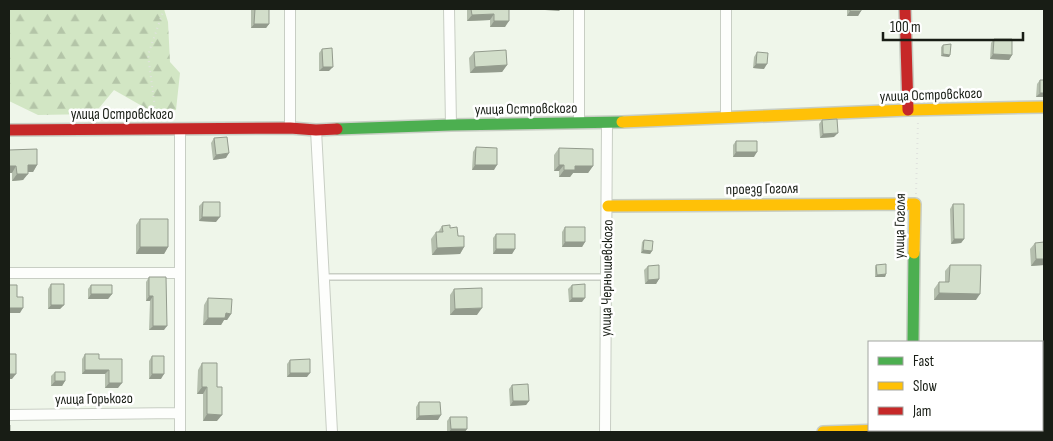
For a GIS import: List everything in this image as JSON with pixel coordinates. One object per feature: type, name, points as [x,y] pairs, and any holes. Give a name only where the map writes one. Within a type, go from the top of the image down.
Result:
[{"type":"street","points":[[290,9],[290,128]]},
{"type":"street","points":[[449,9],[451,125]]},
{"type":"street","points":[[579,9],[579,123]]},
{"type":"street","points":[[726,9],[726,118]]},
{"type":"street","points":[[905,9],[913,110]]},
{"type":"street","name":"улица Островского","points":[[9,130],[290,128],[316,130],[451,125],[607,124],[913,110],[1044,107]]},
{"type":"street","name":"улица Чернышевского","points":[[605,432],[608,206],[607,124]]},
{"type":"street","points":[[175,129],[180,273],[180,432]]},
{"type":"street","points":[[316,130],[332,432]]},
{"type":"street","name":"проезд Гоголя","points":[[608,206],[915,204]]},
{"type":"street","name":"улица Гоголя","points":[[913,341],[915,204]]},
{"type":"street","points":[[9,273],[180,273]]},
{"type":"street","name":"улица Горького","points":[[9,415],[179,413]]},
{"type":"street","points":[[823,432],[868,430]]},
{"type":"lane","points":[[323,277],[606,277]]},
{"type":"path","points":[[164,9],[148,55],[155,108],[170,121],[175,129]]},
{"type":"path","name":"улица Гоголя","points":[[913,110],[915,204]]},
{"type":"green space","points":[[9,9],[164,9],[168,22],[170,62],[180,73],[176,110],[156,114],[114,90],[94,114],[38,115],[9,101]]},
{"type":"building","points":[[255,9],[269,9],[269,24],[254,24]]},
{"type":"building","points":[[471,9],[509,9],[509,21],[494,21],[494,14],[472,15]]},
{"type":"building","points":[[850,9],[861,9],[861,11],[850,11]]},
{"type":"building","points":[[994,39],[1012,39],[1012,55],[993,54]]},
{"type":"building","points":[[951,44],[950,55],[943,54],[943,45]]},
{"type":"building","points":[[332,48],[333,67],[323,67],[322,49]]},
{"type":"building","points":[[506,50],[507,65],[475,67],[474,52]]},
{"type":"building","points":[[757,52],[768,53],[767,64],[756,64]]},
{"type":"building","points":[[1040,80],[1044,80],[1044,93],[1040,93]]},
{"type":"building","points":[[837,119],[838,133],[823,134],[822,120]]},
{"type":"building","points":[[227,137],[229,153],[216,155],[214,138]]},
{"type":"building","points":[[736,141],[757,141],[757,152],[736,152]]},
{"type":"building","points":[[476,147],[497,148],[497,165],[475,165]]},
{"type":"building","points":[[559,148],[593,149],[593,166],[575,166],[575,170],[564,170],[564,165],[559,165]]},
{"type":"building","points":[[37,149],[37,165],[28,165],[28,174],[17,174],[16,166],[9,166],[9,150]]},
{"type":"building","points":[[203,202],[220,202],[220,217],[202,217]]},
{"type":"building","points":[[953,204],[964,204],[964,239],[954,239]]},
{"type":"building","points":[[140,219],[168,219],[168,247],[140,247]]},
{"type":"building","points":[[450,225],[450,228],[457,227],[458,236],[464,236],[464,247],[437,248],[436,232],[443,232],[442,226]]},
{"type":"building","points":[[565,227],[585,227],[585,242],[565,242]]},
{"type":"building","points":[[496,234],[515,234],[515,249],[496,249]]},
{"type":"building","points":[[644,240],[653,241],[652,251],[643,250]]},
{"type":"building","points":[[1044,242],[1044,259],[1036,259],[1035,243]]},
{"type":"building","points":[[886,264],[886,274],[877,275],[876,265]]},
{"type":"building","points":[[659,265],[659,279],[648,280],[648,266]]},
{"type":"building","points":[[950,265],[981,265],[980,294],[939,293],[939,282],[949,282]]},
{"type":"building","points":[[149,277],[166,277],[167,326],[153,326],[153,296],[149,296]]},
{"type":"building","points":[[51,284],[64,284],[64,305],[51,305]]},
{"type":"building","points":[[585,284],[585,298],[572,298],[572,285]]},
{"type":"building","points":[[9,285],[17,285],[17,297],[23,297],[23,308],[9,308]]},
{"type":"building","points":[[91,285],[112,285],[112,294],[91,294]]},
{"type":"building","points":[[482,288],[482,308],[455,309],[454,289]]},
{"type":"building","points":[[208,298],[232,299],[231,314],[226,313],[225,318],[208,318]]},
{"type":"building","points":[[9,354],[16,354],[16,374],[9,374]]},
{"type":"building","points":[[85,354],[99,354],[99,359],[122,359],[122,383],[109,383],[109,370],[85,370]]},
{"type":"building","points":[[152,356],[164,356],[164,374],[152,374]]},
{"type":"building","points":[[310,359],[310,373],[290,373],[290,360]]},
{"type":"building","points":[[202,363],[217,363],[217,387],[222,387],[222,415],[207,414],[207,387],[202,387]]},
{"type":"building","points":[[55,372],[65,372],[65,381],[55,381]]},
{"type":"building","points":[[528,384],[529,401],[513,401],[512,385]]},
{"type":"building","points":[[419,402],[440,402],[441,415],[419,416]]},
{"type":"building","points":[[450,417],[467,417],[467,429],[451,429]]},
{"type":"traffic: fast","points":[[337,129],[622,122]]},
{"type":"traffic: fast","points":[[913,341],[914,253]]},
{"type":"traffic: slow","points":[[622,122],[908,110],[1044,107]]},
{"type":"traffic: slow","points":[[608,206],[915,204],[914,253]]},
{"type":"traffic: slow","points":[[823,432],[868,430]]},
{"type":"traffic: jam","points":[[905,9],[908,110]]},
{"type":"traffic: jam","points":[[9,130],[337,129]]}]
